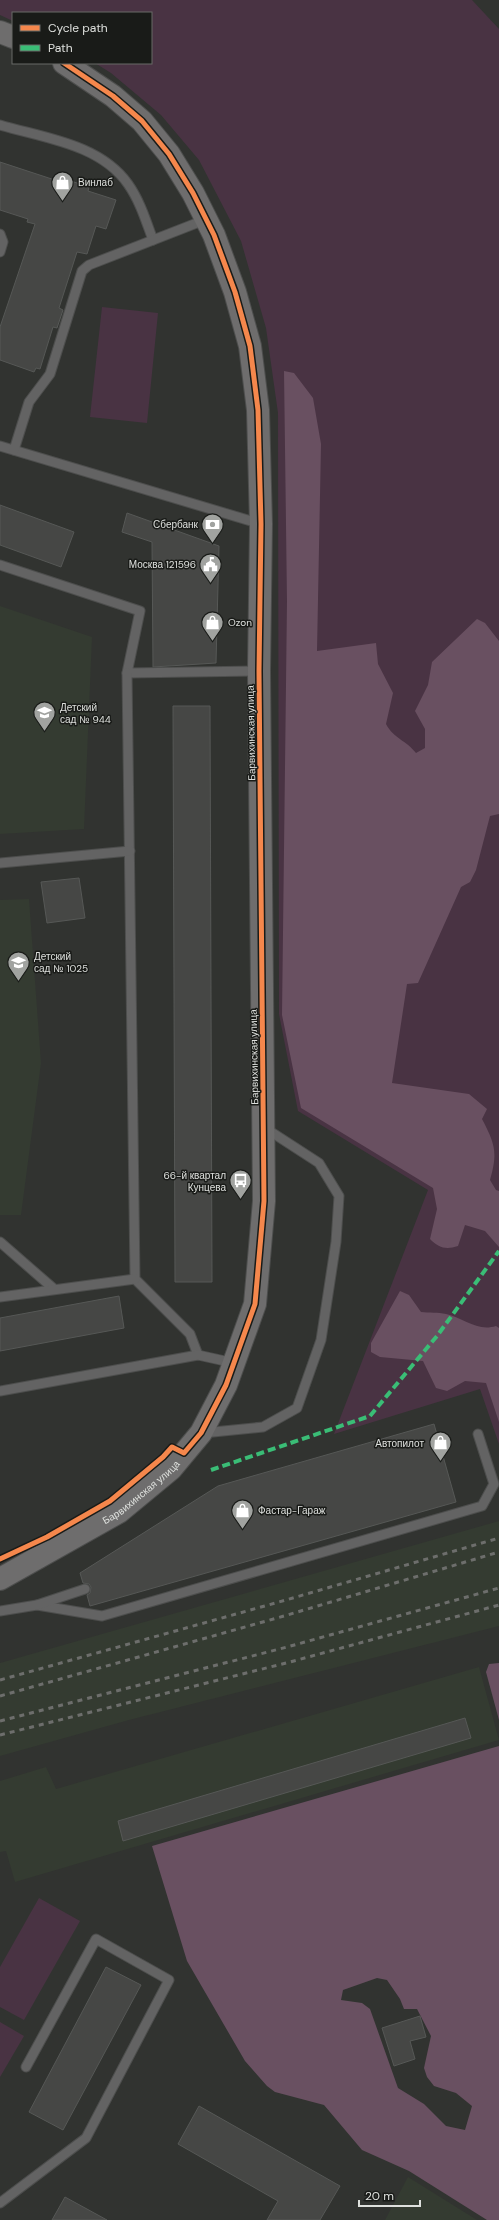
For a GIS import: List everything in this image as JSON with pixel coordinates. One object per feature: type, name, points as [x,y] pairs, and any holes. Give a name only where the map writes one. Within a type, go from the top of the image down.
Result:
[{"type":"street","points":[[0,32],[12,37]]},
{"type":"street","name":"Барвихинская улица","points":[[0,1579],[119,1512],[171,1469],[201,1433],[226,1385],[255,1304],[264,1201],[259,671],[261,524],[258,410],[250,346],[235,292],[214,234],[193,193],[169,154],[142,121],[113,96],[65,64]]},
{"type":"lane","points":[[0,125],[86,150],[104,161],[121,176],[134,194],[153,240]]},
{"type":"lane","points":[[14,450],[28,402],[50,374],[82,271],[89,265],[206,219]]},
{"type":"lane","points":[[0,234],[3,242],[0,252]]},
{"type":"lane","points":[[0,446],[261,524]]},
{"type":"lane","points":[[0,565],[140,611],[127,673],[135,1279],[190,1334],[198,1355]]},
{"type":"lane","points":[[127,673],[259,671]]},
{"type":"lane","points":[[0,863],[130,851]]},
{"type":"lane","points":[[201,1433],[264,1427],[297,1408],[321,1340],[336,1242],[339,1196],[319,1163],[264,1128]]},
{"type":"lane","points":[[0,1242],[54,1289]]},
{"type":"lane","points":[[0,1297],[135,1279]]},
{"type":"lane","points":[[0,1391],[198,1355],[235,1363]]},
{"type":"lane","points":[[36,1605],[102,1616],[482,1506],[494,1484],[478,1434]]},
{"type":"lane","points":[[0,1611],[36,1605],[85,1589]]},
{"type":"lane","points":[[0,2203],[86,2138],[170,1980],[96,1940],[26,2067]]},
{"type":"shaded area","points":[[0,0],[472,0],[499,29],[499,1444],[480,1389],[334,1434],[428,1190],[298,1111],[279,1014],[278,413],[266,328],[241,241],[199,160],[161,115],[111,73],[97,64],[152,64],[152,12],[12,12],[12,21],[0,15]]},
{"type":"shaded area","points":[[102,307],[158,313],[147,423],[90,417]]},
{"type":"shaded area","points":[[284,371],[294,373],[313,398],[321,444],[317,651],[376,643],[378,664],[393,693],[386,724],[396,736],[416,753],[425,748],[425,729],[415,711],[428,685],[432,662],[477,619],[485,623],[499,641],[499,814],[490,816],[476,870],[470,882],[461,887],[418,983],[407,984],[392,1083],[469,1094],[487,1109],[482,1119],[490,1135],[494,1148],[494,1162],[490,1180],[496,1190],[499,1191],[499,1247],[485,1231],[465,1225],[458,1246],[446,1248],[436,1244],[430,1239],[437,1209],[433,1188],[301,1108],[282,1015],[287,601]]},
{"type":"shaded area","name":"Детский сад № 944","points":[[0,606],[92,637],[84,829],[0,834]]},
{"type":"shaded area","name":"Детский сад № 1025","points":[[29,899],[41,1063],[21,1215],[0,1215],[0,900]]},
{"type":"shaded area","points":[[400,1291],[409,1295],[421,1312],[446,1314],[477,1326],[496,1326],[499,1328],[499,1422],[486,1383],[465,1381],[447,1391],[436,1388],[423,1361],[380,1357],[371,1352],[371,1343]]},
{"type":"shaded area","points":[[499,1521],[499,1626],[129,1720],[0,1756],[0,1663]]},
{"type":"shaded area","points":[[499,1663],[499,1720],[486,1672],[489,1664]]},
{"type":"shaded area","points":[[479,1667],[499,1740],[15,1882],[6,1851],[0,1852],[0,1781],[46,1767],[56,1789]]},
{"type":"shaded area","points":[[499,1746],[499,2220],[487,2220],[409,2171],[362,2150],[324,2105],[275,2092],[267,2086],[245,2061],[187,1961],[152,1846]],"holes":[[[377,1978],[387,1980],[400,1999],[404,2009],[417,2009],[431,2036],[424,2068],[427,2077],[434,2086],[456,2093],[472,2106],[465,2130],[446,2126],[424,2104],[398,2088],[370,2009],[362,2003],[341,2000],[343,1990]]]},
{"type":"shaded area","points":[[39,1898],[80,1921],[24,2020],[0,2007],[0,1967]]},
{"type":"shaded area","points":[[0,2022],[24,2036],[0,2077]]},
{"type":"shaded area","points":[[408,2177],[477,2220],[385,2220]]},
{"type":"building","points":[[0,162],[70,185],[71,181],[89,187],[88,191],[116,200],[106,229],[96,226],[87,254],[77,252],[59,308],[63,310],[57,328],[53,327],[40,369],[36,368],[34,372],[0,360],[0,327],[35,224],[27,222],[28,219],[0,210]]},
{"type":"building","points":[[0,505],[74,532],[61,567],[0,545]]},
{"type":"building","points":[[127,513],[219,546],[216,663],[153,667],[152,542],[122,532]]},
{"type":"building","points":[[173,706],[210,706],[212,1282],[175,1282]]},
{"type":"building","points":[[79,878],[85,918],[47,923],[41,882]]},
{"type":"building","points":[[119,1296],[124,1328],[0,1351],[0,1318]]},
{"type":"building","points":[[434,1424],[456,1502],[90,1606],[87,1595],[90,1593],[91,1587],[89,1584],[83,1583],[80,1573],[218,1486]]},
{"type":"building","points":[[465,1718],[471,1738],[123,1841],[118,1821]]},
{"type":"building","points":[[106,1967],[141,1985],[63,2130],[29,2112]]},
{"type":"building","points":[[420,2016],[426,2037],[410,2041],[415,2059],[394,2066],[382,2028]]},
{"type":"building","points":[[199,2106],[340,2186],[320,2220],[267,2220],[278,2201],[178,2144]]},
{"type":"building","points":[[65,2197],[107,2220],[52,2220]]},
{"type":"railway","points":[[0,1680],[279,1602],[499,1538]]},
{"type":"railway","points":[[0,1696],[284,1616],[499,1552]]},
{"type":"railway","points":[[0,1721],[287,1647],[499,1588]]},
{"type":"railway","points":[[0,1735],[290,1662],[499,1605]]},
{"type":"marked path","points":[[211,1470],[370,1416],[437,1336],[499,1251]]},
{"type":"cycle path","points":[[0,1559],[47,1537],[110,1501],[163,1457],[172,1447],[184,1453],[201,1433],[226,1385],[255,1304],[264,1201],[259,671],[261,524],[258,410],[250,346],[235,292],[214,235],[193,193],[169,154],[142,121],[113,96],[65,64]]},
{"type":"place","name":"Винлаб","points":[[63,202]]},
{"type":"place","name":"Сбербанк","points":[[213,544]]},
{"type":"place","name":"Москва 121596","points":[[211,584]]},
{"type":"place","name":"Ozon","points":[[212,642]]},
{"type":"place","name":"Детский сад № 944","points":[[44,732]]},
{"type":"place","name":"Детский сад № 1025","points":[[18,982]]},
{"type":"place","name":"66-й квартал Кунцева","points":[[241,1200]]},
{"type":"place","name":"Автопилот","points":[[440,1462]]},
{"type":"place","name":"Фастар-Гараж","points":[[242,1530]]}]
